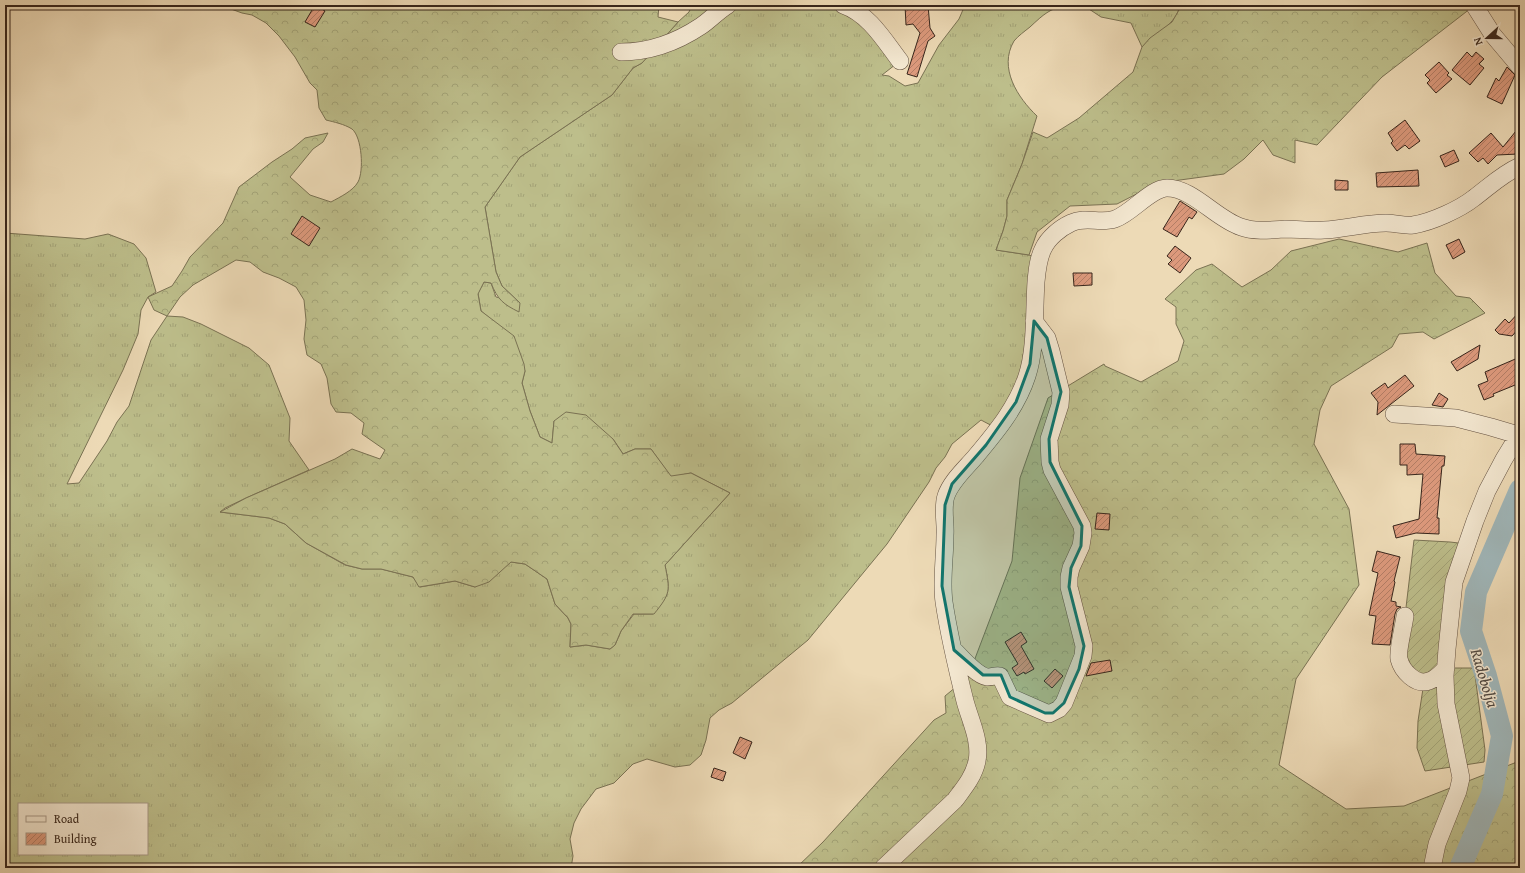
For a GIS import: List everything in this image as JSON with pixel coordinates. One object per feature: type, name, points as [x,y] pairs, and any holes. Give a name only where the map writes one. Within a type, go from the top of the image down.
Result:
[{"type":"street","points":[[621,52],[646,51],[662,46],[687,35],[728,5]]},
{"type":"street","points":[[843,5],[857,12],[867,20],[900,61]]},
{"type":"street","points":[[1474,5],[1494,35],[1520,67]]},
{"type":"street","points":[[884,868],[955,800],[969,780],[977,761],[978,752],[976,739],[966,704],[954,650],[942,586],[945,533],[944,505],[946,496],[952,484],[998,430],[1016,402],[1026,379],[1030,364],[1037,268],[1041,252],[1046,243],[1070,223],[1082,219],[1103,221],[1114,219],[1126,214],[1160,189],[1175,189],[1188,195],[1228,222],[1242,228],[1254,230],[1323,230],[1387,223],[1412,225],[1435,218],[1464,205],[1493,181],[1520,166]]},
{"type":"street","points":[[954,650],[975,671],[988,677],[1000,676],[1010,697],[1049,714],[1059,709],[1064,703],[1083,656],[1084,646],[1082,634],[1069,587],[1071,568],[1081,546],[1082,526],[1052,470],[1050,462],[1049,439],[1060,405],[1061,392],[1047,338],[1034,321]]},
{"type":"street","points":[[1394,414],[1456,418],[1519,434],[1487,491],[1454,582],[1446,649],[1446,704],[1461,778],[1458,791],[1437,844],[1432,868]]},
{"type":"street","points":[[1405,616],[1399,659],[1407,674],[1416,680],[1424,682],[1438,676],[1446,668]]},
{"type":"highlighted area","points":[[1034,321],[1047,338],[1061,392],[1049,439],[1050,462],[1082,526],[1081,546],[1071,568],[1069,587],[1084,646],[1079,669],[1064,703],[1053,713],[1045,713],[1010,697],[1001,675],[983,675],[954,650],[942,586],[945,505],[952,484],[986,445],[1016,402],[1030,364]]},
{"type":"green space","points":[[220,5],[659,5],[658,17],[678,22],[642,63],[633,68],[612,95],[520,157],[485,207],[496,272],[502,286],[520,303],[519,312],[502,301],[496,294],[491,283],[484,282],[478,294],[481,311],[514,336],[524,364],[525,371],[522,383],[530,411],[540,437],[552,443],[554,421],[566,412],[586,415],[613,439],[623,454],[635,449],[651,449],[671,476],[691,473],[730,493],[665,565],[668,591],[660,607],[654,614],[633,614],[621,631],[615,645],[610,649],[586,645],[570,647],[571,624],[568,618],[555,604],[547,579],[525,564],[511,562],[489,582],[475,587],[455,581],[419,587],[413,577],[381,569],[362,569],[346,565],[306,543],[285,524],[269,518],[220,512],[246,498],[335,459],[352,449],[380,459],[385,450],[362,434],[364,423],[351,413],[336,412],[331,404],[327,378],[321,364],[307,355],[304,339],[306,320],[304,300],[296,287],[263,272],[250,262],[236,260],[193,285],[180,297],[167,316],[154,310],[148,297],[172,286],[190,257],[223,223],[239,187],[305,138],[328,133],[323,142],[313,149],[290,177],[310,195],[331,202],[346,194],[353,188],[360,177],[361,154],[358,139],[355,133],[352,129],[346,126],[326,120],[319,108],[317,90],[310,83],[295,57],[279,36],[266,23],[252,15]]},
{"type":"green space","points":[[692,5],[843,5],[900,61],[882,75],[889,76],[905,86],[918,83],[939,45],[959,19],[965,5],[1067,5],[1051,10],[1043,15],[1016,39],[1010,51],[1008,62],[1012,82],[1023,100],[1037,116],[1022,164],[1007,200],[1007,216],[996,250],[1029,255],[1039,259],[1032,348],[998,429],[981,420],[952,444],[945,457],[936,468],[929,482],[887,544],[808,640],[732,703],[719,710],[710,718],[706,740],[701,755],[690,765],[675,767],[647,759],[633,764],[614,783],[596,789],[581,809],[574,823],[570,839],[573,856],[571,868],[5,868],[5,233],[85,239],[108,234],[134,244],[146,258],[156,292],[148,297],[141,310],[138,334],[123,370],[67,484],[79,483],[107,441],[117,422],[129,406],[151,340],[167,316],[183,317],[201,324],[249,348],[269,365],[290,418],[289,441],[309,470],[246,498],[220,512],[269,518],[285,524],[306,543],[345,565],[362,569],[381,569],[413,577],[420,587],[455,581],[475,587],[511,562],[525,564],[547,579],[555,604],[568,618],[571,624],[570,647],[586,645],[610,649],[615,645],[621,631],[634,614],[653,614],[659,607],[668,591],[665,565],[730,493],[691,473],[671,477],[651,449],[635,449],[623,454],[613,439],[554,421],[552,443],[540,437],[530,411],[522,383],[525,371],[502,328],[481,311],[478,293],[484,282],[491,283],[496,297],[520,303],[502,286],[496,272],[485,207],[520,157],[612,95],[633,68],[642,63],[678,22],[689,12]]},
{"type":"green space","points":[[1083,5],[1180,5],[1178,12],[1170,23],[1142,47],[1131,23],[1101,17]]},
{"type":"green space","points":[[1180,5],[1475,5],[1382,77],[1317,145],[1295,140],[1295,163],[1273,155],[1263,140],[1244,159],[1224,174],[1158,183],[1117,204],[1070,206],[1037,232],[1029,255],[996,250],[1007,216],[1007,200],[1033,132],[1047,138],[1079,118],[1133,72],[1142,47],[1150,38],[1172,22],[1179,10]]},
{"type":"green space","points":[[1339,239],[1398,252],[1427,243],[1435,273],[1456,296],[1470,298],[1485,313],[1434,339],[1423,332],[1399,334],[1392,347],[1331,386],[1320,410],[1314,444],[1349,509],[1359,585],[1296,679],[1279,765],[1346,809],[1404,806],[1517,762],[1520,763],[1520,868],[796,868],[823,842],[934,720],[946,713],[945,696],[968,677],[1012,561],[1020,478],[1048,398],[1104,364],[1105,366],[1141,382],[1178,361],[1184,341],[1176,324],[1176,307],[1165,299],[1196,270],[1212,264],[1242,287],[1271,270],[1291,251]]},
{"type":"green space","points":[[1414,540],[1467,544],[1446,668],[1474,668],[1485,750],[1484,762],[1425,771],[1417,748],[1418,721],[1424,682],[1407,675],[1405,616]]},
{"type":"building","points":[[315,5],[325,11],[315,27],[305,22]]},
{"type":"building","points":[[905,5],[928,5],[930,28],[935,36],[928,41],[917,77],[907,74],[920,33],[913,24],[906,25]]},
{"type":"building","points":[[1467,52],[1472,57],[1476,52],[1484,59],[1479,64],[1484,68],[1470,85],[1452,70]]},
{"type":"building","points":[[1439,62],[1449,73],[1447,75],[1452,79],[1436,93],[1427,83],[1430,80],[1425,75]]},
{"type":"building","points":[[1507,67],[1515,75],[1502,104],[1487,97],[1496,78],[1499,81]]},
{"type":"building","points":[[1405,120],[1420,141],[1409,149],[1405,145],[1397,151],[1391,143],[1393,141],[1388,133]]},
{"type":"building","points":[[1516,131],[1518,154],[1497,155],[1488,164],[1483,158],[1478,162],[1469,153],[1491,133],[1503,147]]},
{"type":"building","points":[[1454,150],[1459,161],[1445,167],[1440,156]]},
{"type":"building","points":[[1418,170],[1419,186],[1377,187],[1376,173]]},
{"type":"building","points":[[1335,180],[1348,181],[1348,190],[1335,190]]},
{"type":"building","points":[[1180,201],[1197,212],[1192,219],[1189,217],[1177,237],[1163,229]]},
{"type":"building","points":[[302,216],[320,228],[309,246],[291,234]]},
{"type":"building","points":[[1459,239],[1465,252],[1453,259],[1446,245]]},
{"type":"building","points":[[1175,246],[1191,258],[1180,273],[1168,264],[1172,260],[1167,256]]},
{"type":"building","points":[[1073,273],[1092,273],[1092,285],[1074,286]]},
{"type":"building","points":[[1520,311],[1520,327],[1512,336],[1499,334],[1495,330],[1505,319],[1509,323]]},
{"type":"building","points":[[1480,345],[1478,359],[1457,371],[1451,362]]},
{"type":"building","points":[[1520,357],[1520,383],[1493,394],[1494,396],[1484,400],[1478,385],[1488,381],[1485,372]]},
{"type":"building","points":[[1405,375],[1414,386],[1377,415],[1378,402],[1371,393],[1385,383],[1388,388]]},
{"type":"building","points":[[1439,393],[1448,399],[1443,407],[1432,405]]},
{"type":"building","points":[[1400,444],[1415,444],[1416,454],[1445,456],[1444,466],[1442,466],[1437,518],[1439,518],[1439,534],[1416,533],[1396,538],[1393,526],[1419,519],[1423,474],[1407,475],[1407,465],[1400,465]]},
{"type":"building","points":[[1097,513],[1110,514],[1109,530],[1095,529]]},
{"type":"building","points":[[1377,551],[1400,557],[1391,601],[1396,602],[1396,606],[1401,607],[1397,609],[1395,614],[1390,645],[1372,644],[1376,616],[1369,615],[1378,573],[1372,571]]},
{"type":"building","points":[[1021,632],[1027,642],[1021,646],[1034,669],[1017,676],[1012,668],[1018,664],[1005,642]]},
{"type":"building","points":[[1110,660],[1112,671],[1086,676],[1091,663]]},
{"type":"building","points":[[1055,669],[1063,676],[1052,688],[1044,681]]},
{"type":"building","points":[[740,737],[752,742],[745,759],[733,753]]},
{"type":"building","points":[[714,768],[726,772],[723,781],[711,777]]},
{"type":"waterway","name":"Radobolja","points":[[1460,868],[1492,794],[1502,736],[1486,676],[1471,631],[1476,592],[1520,490]]}]
